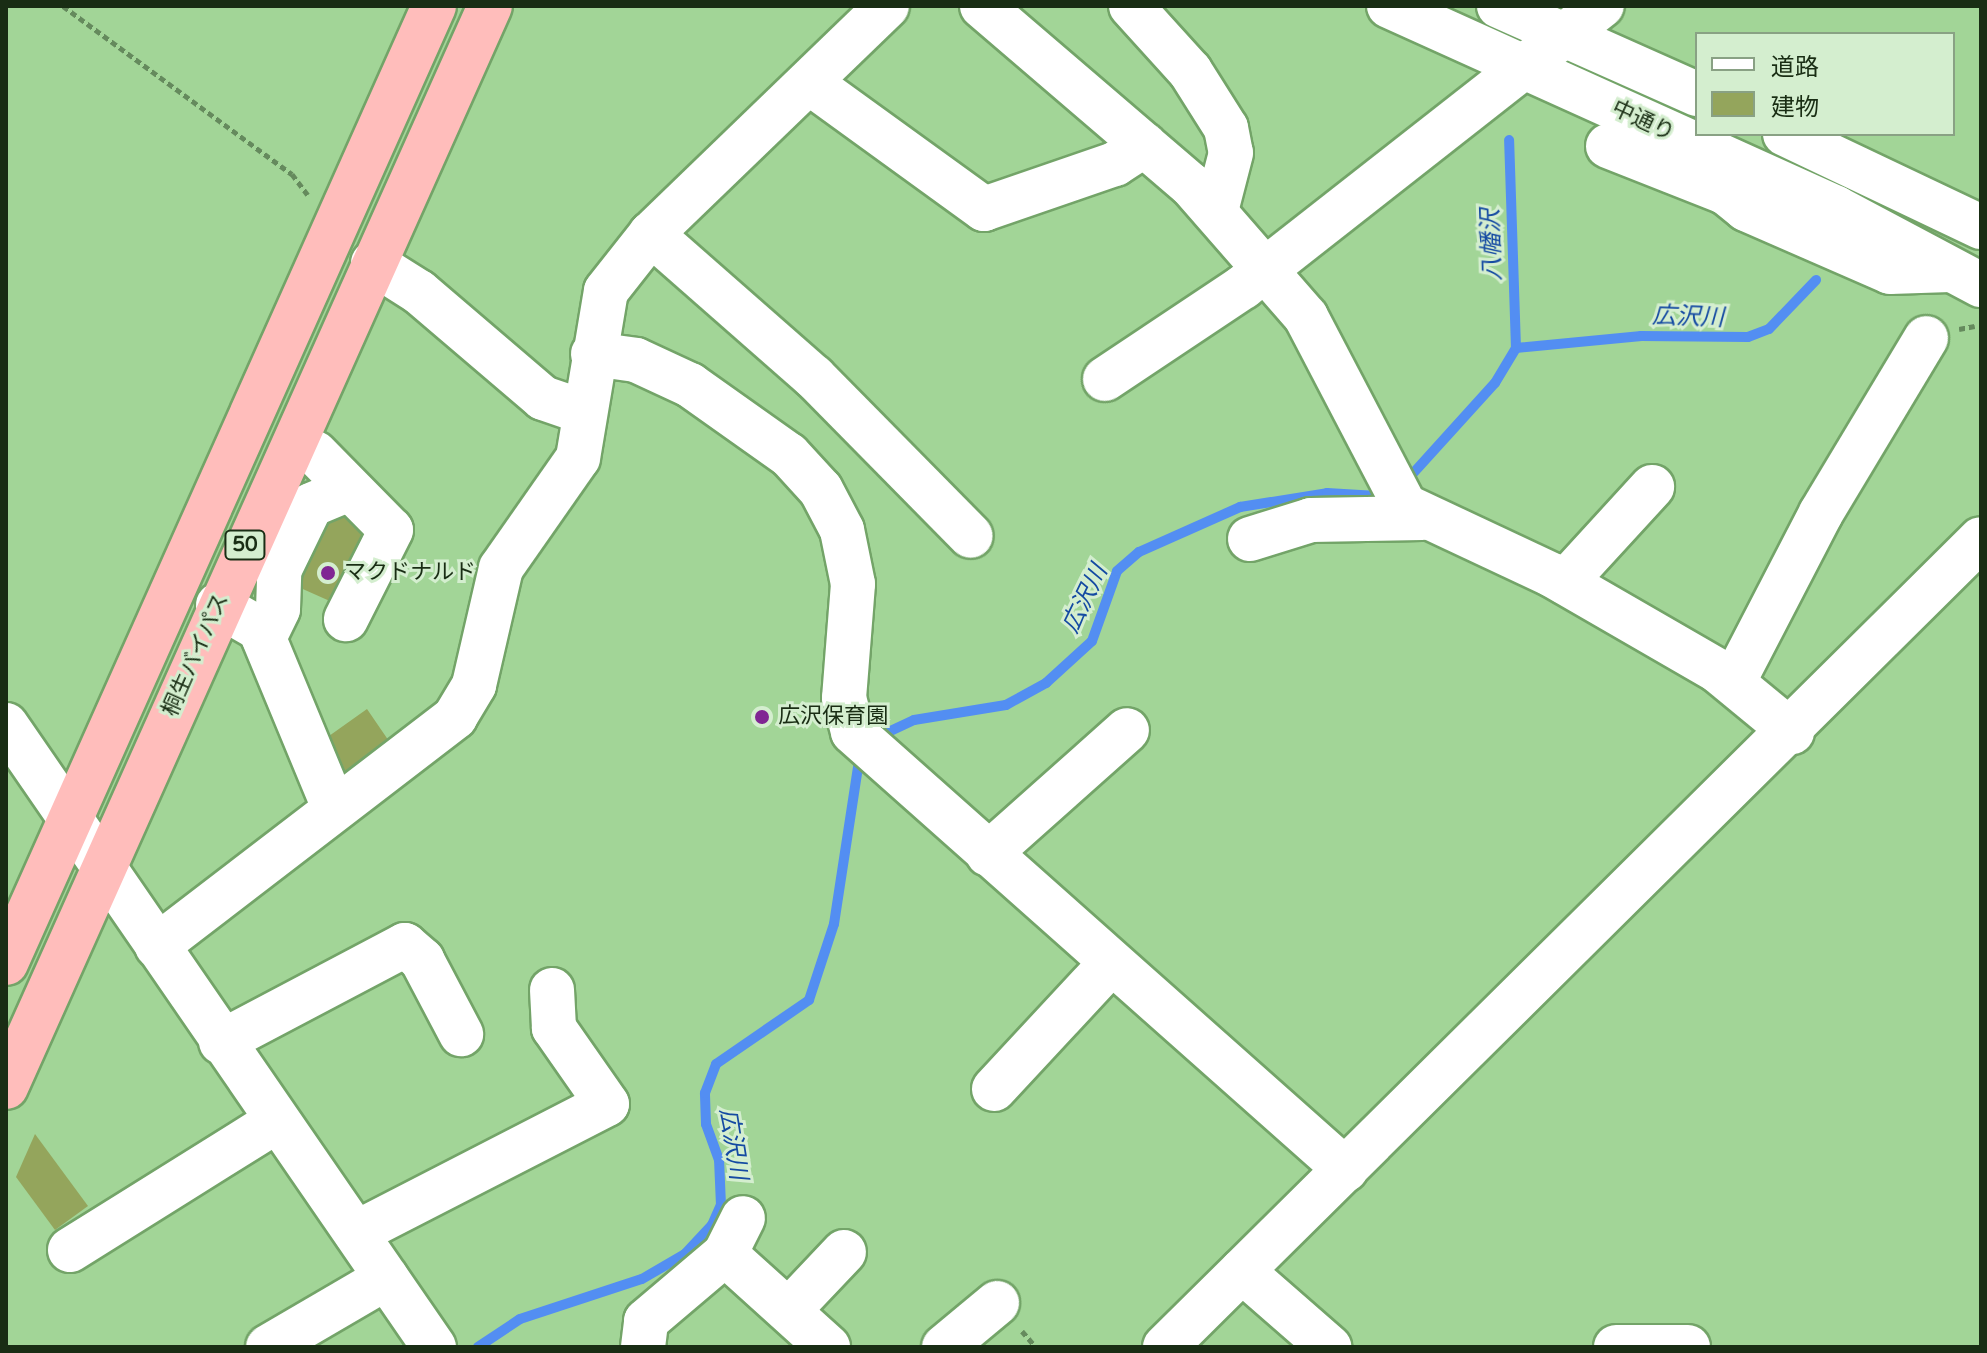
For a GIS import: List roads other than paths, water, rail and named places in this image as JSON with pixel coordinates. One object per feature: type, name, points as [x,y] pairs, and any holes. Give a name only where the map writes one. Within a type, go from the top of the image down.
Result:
[{"type":"highway","name":"50","points":[[6,963],[434,6]]},
{"type":"highway","name":"桐生バイパス","points":[[6,1087],[218,605],[490,6]]},
{"type":"street","points":[[157,946],[465,704],[501,568],[578,458],[593,354],[606,291],[651,234],[887,6]]},
{"type":"street","points":[[982,6],[1216,211],[1306,317],[1405,506],[1422,518],[1565,582],[1734,681],[1792,732]]},
{"type":"street","points":[[1131,6],[1190,71],[1226,128],[1231,153],[1216,211]]},
{"type":"street","name":"中通り","points":[[1389,6],[1526,67],[1728,177],[1967,277]]},
{"type":"street","points":[[1499,6],[1695,93]]},
{"type":"street","points":[[1105,379],[1262,268],[1570,37],[1602,6]]},
{"type":"street","points":[[810,83],[984,209],[1102,169],[1144,145]]},
{"type":"street","points":[[1789,136],[1981,227]]},
{"type":"street","points":[[1608,146],[1728,177]]},
{"type":"street","points":[[651,234],[814,377],[971,536]]},
{"type":"street","points":[[373,263],[419,292],[543,398],[584,412]]},
{"type":"street","points":[[1734,681],[1821,513],[1926,338]]},
{"type":"street","points":[[593,354],[636,360],[690,385],[789,455],[821,490],[842,530],[853,584],[844,698],[853,732],[1346,1170]]},
{"type":"street","points":[[315,453],[349,489],[384,517],[392,540],[346,619]]},
{"type":"street","points":[[1565,582],[1652,487]]},
{"type":"street","points":[[264,638],[278,609],[279,571],[311,505],[349,489]]},
{"type":"street","points":[[1250,539],[1311,520],[1422,518]]},
{"type":"street","points":[[1165,1347],[1792,732],[1981,539]]},
{"type":"street","points":[[218,605],[242,615],[264,638],[334,808]]},
{"type":"street","points":[[6,725],[70,815],[275,1122],[434,1347]]},
{"type":"street","points":[[988,854],[1127,730]]},
{"type":"street","points":[[221,1042],[405,945],[422,960],[461,1034]]},
{"type":"street","points":[[994,1089],[1111,963]]},
{"type":"street","points":[[356,1233],[607,1104],[554,1028],[552,990]]},
{"type":"street","points":[[70,1250],[275,1122]]},
{"type":"street","points":[[643,1347],[646,1321],[734,1236],[791,1308],[828,1347]]},
{"type":"street","points":[[791,1308],[844,1252]]},
{"type":"street","points":[[1242,1271],[1329,1347]]},
{"type":"street","points":[[268,1347],[386,1278]]},
{"type":"street","points":[[944,1347],[997,1303]]},
{"type":"street","points":[[1616,1347],[1688,1347]]},
{"type":"waterway","name":"八幡沢","points":[[1407,480],[1495,383],[1516,348],[1509,140]]},
{"type":"waterway","name":"広沢川","points":[[1516,348],[1641,336],[1748,337],[1769,329],[1816,280]]},
{"type":"waterway","name":"広沢川","points":[[884,734],[914,720],[1006,705],[1046,683],[1092,641],[1117,571],[1139,552],[1240,507],[1327,493],[1377,496]]},
{"type":"waterway","name":"広沢川","points":[[478,1347],[520,1319],[642,1279],[685,1254],[712,1225],[721,1205],[719,1160],[706,1124],[705,1093],[716,1064],[809,1000],[834,924],[859,760]]},
{"type":"place","name":"マクドナルド","points":[[328,573]]},
{"type":"place","name":"広沢保育園","points":[[762,717]]}]
